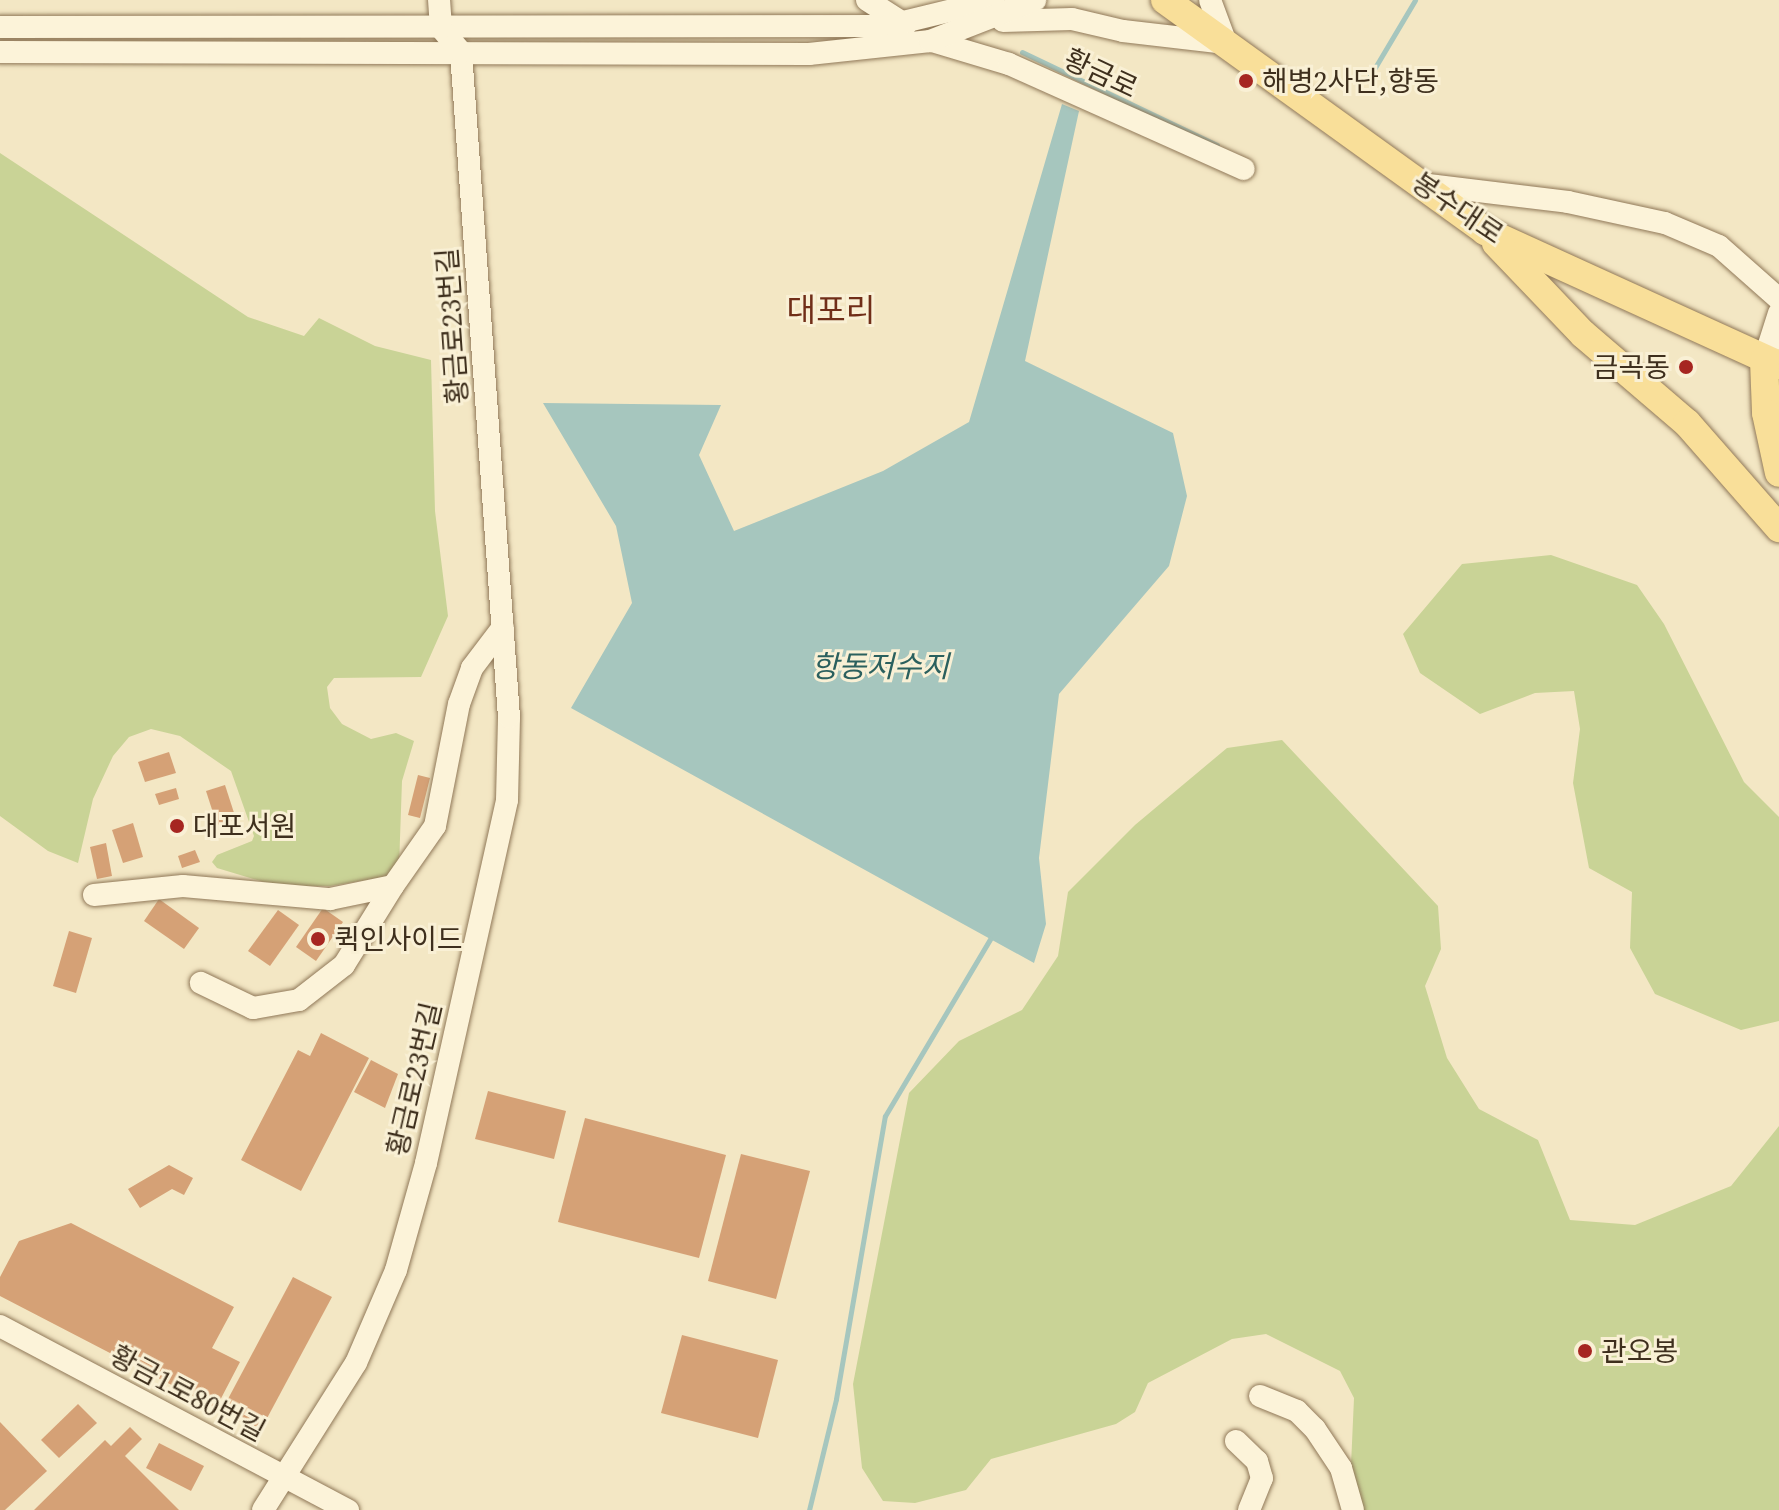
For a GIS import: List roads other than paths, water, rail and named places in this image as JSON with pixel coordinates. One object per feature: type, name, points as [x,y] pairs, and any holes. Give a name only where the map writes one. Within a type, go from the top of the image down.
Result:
[{"type":"main road","name":"봉수대로","points":[[1165,0],[1485,231],[1772,363]]},
{"type":"main road","points":[[1485,231],[1583,334],[1687,423],[1779,528]]},
{"type":"main road","points":[[1772,363],[1766,413],[1779,473]]},
{"type":"main road","points":[[1779,384],[1779,419]]},
{"type":"street","points":[[439,0],[441,28],[461,52]]},
{"type":"street","points":[[867,0],[906,25]]},
{"type":"street","points":[[0,27],[906,25],[994,0]]},
{"type":"street","name":"황금로","points":[[0,52],[809,54],[930,41],[984,23],[1035,0]]},
{"type":"street","points":[[984,23],[1072,19],[1123,31],[1226,43],[1210,0]]},
{"type":"street","name":"황금로","points":[[930,41],[990,56],[1244,169]]},
{"type":"street","name":"황금로23번길","points":[[263,1510],[286,1480],[356,1363],[396,1270],[426,1163],[507,800],[509,717],[461,52]]},
{"type":"street","points":[[1420,184],[1568,202],[1665,223],[1719,246],[1779,299]]},
{"type":"street","points":[[1772,363],[1779,313]]},
{"type":"street","points":[[201,983],[253,1008],[299,1000],[344,965],[435,826],[459,704],[472,668],[503,627]]},
{"type":"street","points":[[94,895],[183,886],[330,899],[393,886]]},
{"type":"street","name":"황금1로80번길","points":[[0,1326],[286,1480],[348,1510]]},
{"type":"street","points":[[1260,1396],[1297,1411],[1315,1429],[1341,1468],[1353,1510]]},
{"type":"street","points":[[1236,1441],[1257,1461],[1262,1478],[1249,1510]]},
{"type":"water","name":"항동저수지","points":[[1062,104],[1079,111],[1025,361],[1173,433],[1187,496],[1169,566],[1059,694],[1039,858],[1046,924],[1034,963],[571,708],[632,603],[616,526],[543,403],[721,405],[699,455],[734,531],[883,471],[969,422]]},
{"type":"waterway","points":[[1367,81],[1415,0]]},
{"type":"waterway","points":[[1022,52],[1217,145]]},
{"type":"waterway","points":[[809,1510],[836,1399],[885,1116],[990,939]]},
{"type":"place","name":"해병2사단,향동","points":[[1246,81]]},
{"type":"place","name":"금곡동","points":[[1686,367]]},
{"type":"place","name":"대포서원","points":[[177,826]]},
{"type":"place","name":"퀵인사이드","points":[[318,939]]},
{"type":"place","name":"관오봉","points":[[1585,1351]]},
{"type":"district","name":"대포리","points":[[831,310]]}]
